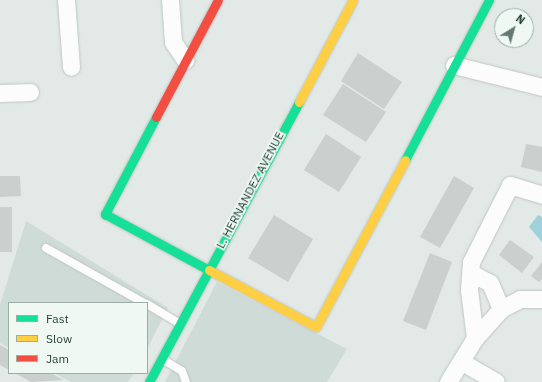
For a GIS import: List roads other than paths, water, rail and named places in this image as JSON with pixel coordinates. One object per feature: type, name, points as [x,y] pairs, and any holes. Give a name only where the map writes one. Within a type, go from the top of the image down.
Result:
[{"type":"street","points":[[66,0],[71,67]]},
{"type":"street","points":[[170,0],[173,42],[185,60]]},
{"type":"street","points":[[218,0],[105,214],[316,327],[489,0]]},
{"type":"street","name":"L. HERNANDEZ AVENUE","points":[[149,382],[207,268],[353,0]]},
{"type":"street","points":[[454,65],[542,87]]},
{"type":"street","points":[[0,93],[30,92]]},
{"type":"street","points":[[475,338],[469,290],[471,262],[507,180],[542,195]]},
{"type":"street","points":[[471,273],[490,283],[501,308]]},
{"type":"street","points":[[448,382],[462,362],[475,338],[501,308],[520,299],[542,299]]},
{"type":"street","points":[[462,362],[496,382]]},
{"type":"lane","points":[[46,248],[142,302]]},
{"type":"lane","points":[[148,305],[179,323]]},
{"type":"lane","points":[[161,358],[182,371],[186,382]]},
{"type":"water","points":[[538,215],[542,217],[542,242],[529,227]]}]
